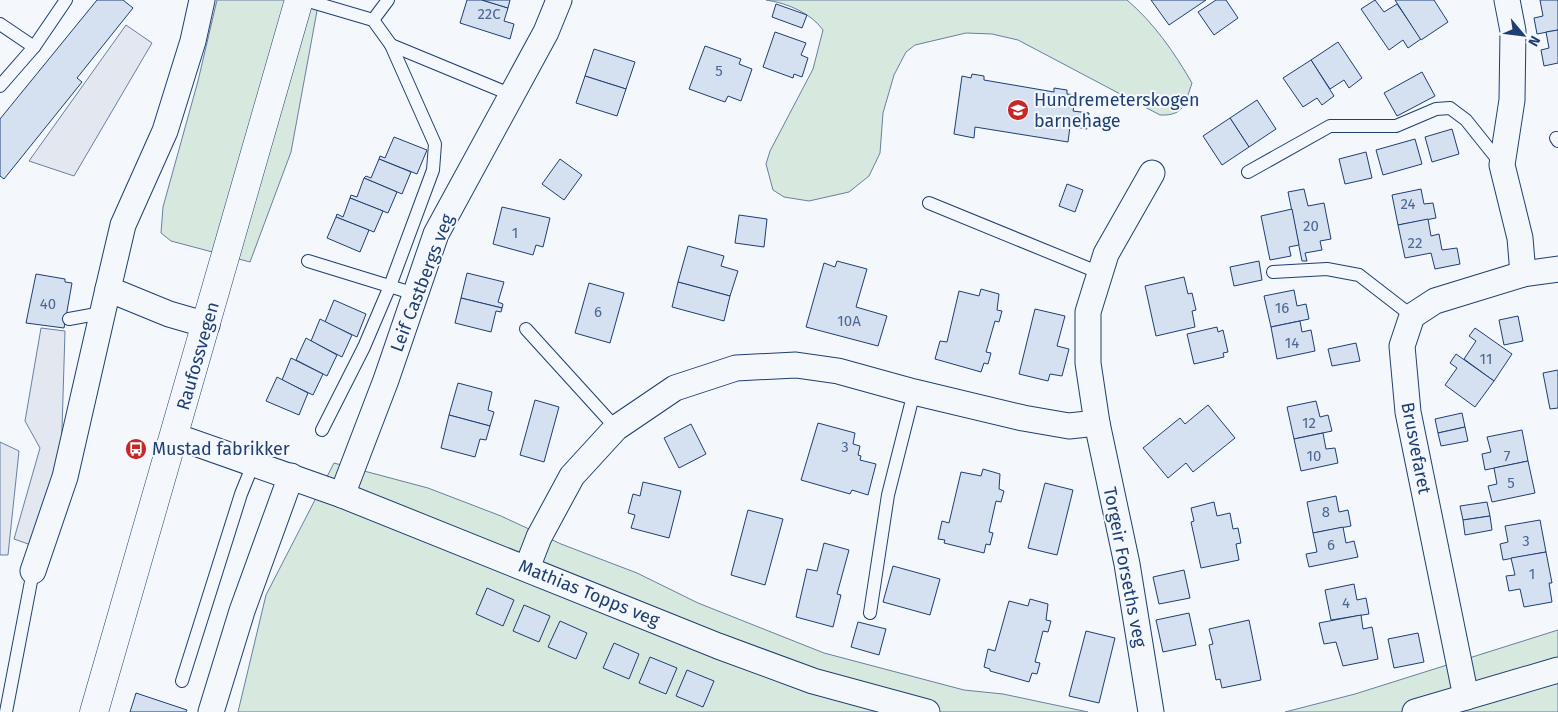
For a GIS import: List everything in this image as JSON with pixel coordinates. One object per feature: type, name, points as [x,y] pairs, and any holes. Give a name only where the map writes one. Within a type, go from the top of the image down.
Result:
[{"type":"main road","name":"Raufossvegen","points":[[94,712],[207,325],[299,0]]},
{"type":"street","points":[[33,572],[65,477],[123,225],[165,131],[193,40],[202,0]]},
{"type":"street","name":"Leif Castbergs veg","points":[[342,495],[386,380],[436,234],[546,32],[559,0]]},
{"type":"street","points":[[1507,0],[1513,31],[1512,100],[1502,165],[1520,238],[1523,274]]},
{"type":"street","name":"Torgeir Forseths veg","points":[[1151,712],[1127,564],[1097,423],[1088,363],[1088,312],[1106,254],[1152,174]]},
{"type":"street","points":[[1412,316],[1435,301],[1523,274],[1558,269]]},
{"type":"street","points":[[108,289],[169,314],[207,325]]},
{"type":"street","name":"Brusvefaret","points":[[1412,316],[1402,346],[1408,412],[1466,697]]},
{"type":"street","points":[[527,568],[539,537],[572,476],[616,428],[675,388],[736,368],[796,365],[838,371],[914,392],[1023,418],[1069,426],[1097,423]]},
{"type":"street","name":"Mathias Topps veg","points":[[175,436],[254,462],[342,495],[718,646],[804,678],[928,712]]},
{"type":"street","points":[[211,712],[242,612],[291,476]]},
{"type":"street","points":[[1415,712],[1558,670]]},
{"type":"lane","points":[[0,86],[34,47],[66,0]]},
{"type":"lane","points":[[305,0],[373,20],[391,45],[435,144],[432,170],[390,286],[364,347],[322,430]]},
{"type":"lane","points":[[373,20],[388,0]]},
{"type":"lane","points":[[0,24],[34,47]]},
{"type":"lane","points":[[391,45],[512,95]]},
{"type":"lane","points":[[1248,172],[1330,126],[1396,126],[1436,109],[1443,108],[1450,108],[1466,120],[1502,165]]},
{"type":"lane","points":[[929,203],[1100,273]]},
{"type":"lane","points":[[308,261],[415,294]]},
{"type":"lane","points":[[1273,272],[1328,269],[1359,275],[1412,316]]},
{"type":"lane","points":[[69,319],[102,313]]},
{"type":"lane","points":[[526,328],[616,428]]},
{"type":"lane","points":[[870,613],[888,496],[914,392]]},
{"type":"lane","points":[[182,681],[254,462]]},
{"type":"lane","points":[[6,712],[33,572]]},
{"type":"shaded area","points":[[217,0],[319,0],[291,152],[250,262],[171,241],[161,233],[163,207],[198,81]]},
{"type":"shaded area","points":[[766,0],[1127,0],[1163,38],[1192,83],[1183,107],[1179,111],[1168,115],[1160,115],[1018,40],[992,34],[966,33],[915,45],[906,52],[894,75],[883,113],[880,153],[869,176],[849,192],[809,201],[784,197],[773,190],[766,164],[770,151],[813,69],[823,30],[812,19],[798,10]]},
{"type":"shaded area","points":[[126,25],[152,43],[74,176],[29,161]]},
{"type":"shaded area","points":[[41,328],[65,331],[61,462],[34,546],[14,539],[40,448],[25,421]]},
{"type":"shaded area","points":[[0,442],[19,451],[8,555],[0,555]]},
{"type":"shaded area","points":[[334,463],[428,488],[501,516],[561,544],[637,573],[698,603],[824,653],[964,690],[1003,694],[1088,712],[238,712],[266,595]]},
{"type":"shaded area","points":[[1558,630],[1558,712],[1285,712],[1355,694]]},
{"type":"building","points":[[97,0],[123,0],[133,8],[77,78],[82,82],[4,179],[0,176],[0,119]]},
{"type":"building","points":[[467,0],[482,0],[508,8],[504,21],[514,24],[510,39],[460,23]]},
{"type":"building","points":[[482,0],[510,0],[508,8]]},
{"type":"building","points":[[1151,0],[1206,0],[1169,25]]},
{"type":"building","points":[[1216,0],[1226,0],[1238,18],[1214,35],[1198,12]]},
{"type":"building","points":[[1375,0],[1384,12],[1397,4],[1421,39],[1408,48],[1403,40],[1389,50],[1361,9]]},
{"type":"building","points":[[1395,0],[1434,0],[1448,22],[1421,40]]},
{"type":"building","points":[[1540,0],[1558,0],[1558,30],[1537,34],[1534,18],[1543,16]]},
{"type":"building","points":[[776,4],[807,15],[802,28],[772,17]]},
{"type":"building","points":[[1558,30],[1558,63],[1544,66],[1541,50],[1549,48],[1546,32]]},
{"type":"building","points":[[775,32],[806,43],[801,55],[808,58],[802,77],[794,74],[793,78],[763,67]]},
{"type":"building","points":[[1338,42],[1362,78],[1349,88],[1344,80],[1330,89],[1311,60]]},
{"type":"building","points":[[705,46],[741,59],[739,64],[752,69],[741,101],[728,96],[725,102],[689,89]]},
{"type":"building","points":[[594,49],[635,62],[626,89],[585,76]]},
{"type":"building","points":[[1311,60],[1334,96],[1322,105],[1317,98],[1303,107],[1283,78]]},
{"type":"building","points":[[1422,72],[1435,96],[1397,116],[1384,93]]},
{"type":"building","points":[[972,74],[984,76],[984,80],[1054,92],[1054,88],[1067,90],[1067,94],[1076,95],[1073,111],[1089,113],[1087,129],[1070,126],[1068,142],[975,127],[974,138],[954,134],[962,76],[971,78]]},
{"type":"building","points":[[585,76],[626,89],[617,116],[576,103]]},
{"type":"building","points":[[1257,100],[1276,129],[1249,147],[1230,118]]},
{"type":"building","points":[[1230,118],[1249,147],[1222,165],[1203,136]]},
{"type":"building","points":[[1452,129],[1459,154],[1432,162],[1425,137]]},
{"type":"building","points":[[394,137],[427,150],[417,174],[379,159],[380,156],[385,158]]},
{"type":"building","points":[[1415,139],[1422,164],[1383,175],[1376,150]]},
{"type":"building","points":[[1366,152],[1372,178],[1345,184],[1339,159]]},
{"type":"building","points":[[379,159],[411,172],[402,194],[364,178],[366,176],[371,178]]},
{"type":"building","points":[[560,159],[582,175],[564,200],[542,184]]},
{"type":"building","points":[[364,178],[397,192],[388,213],[350,198],[351,195],[357,197]]},
{"type":"building","points":[[1067,184],[1083,190],[1075,212],[1059,206]]},
{"type":"building","points":[[1304,189],[1308,206],[1324,203],[1331,239],[1320,241],[1322,250],[1305,253],[1307,261],[1302,261],[1288,192]]},
{"type":"building","points":[[1421,189],[1424,204],[1433,203],[1436,218],[1398,225],[1392,195]]},
{"type":"building","points":[[350,198],[383,211],[374,232],[336,217],[337,214],[343,217]]},
{"type":"building","points":[[502,207],[550,218],[543,247],[536,245],[533,255],[493,244]]},
{"type":"building","points":[[1292,209],[1299,245],[1289,247],[1291,256],[1270,260],[1261,216]]},
{"type":"building","points":[[739,215],[767,219],[764,247],[735,243]]},
{"type":"building","points":[[336,217],[369,230],[360,252],[327,238]]},
{"type":"building","points":[[1428,219],[1431,236],[1439,234],[1442,250],[1457,248],[1460,264],[1435,269],[1431,253],[1405,258],[1398,225]]},
{"type":"building","points":[[688,246],[724,256],[721,266],[738,271],[730,296],[678,282]]},
{"type":"building","points":[[837,261],[867,269],[856,307],[887,316],[878,346],[806,327],[824,263],[835,267]]},
{"type":"building","points":[[1259,261],[1262,280],[1234,286],[1230,267]]},
{"type":"building","points":[[467,273],[504,282],[498,302],[503,304],[502,308],[461,298]]},
{"type":"building","points":[[36,274],[65,279],[65,282],[72,283],[64,328],[26,323]]},
{"type":"building","points":[[1184,277],[1188,294],[1192,293],[1196,310],[1192,311],[1195,327],[1156,336],[1145,286]]},
{"type":"building","points":[[678,282],[730,296],[724,321],[672,307]]},
{"type":"building","points":[[589,283],[624,293],[610,343],[575,333]]},
{"type":"building","points":[[981,289],[999,294],[997,310],[1002,311],[999,322],[995,321],[986,352],[991,353],[988,364],[984,363],[981,372],[935,359],[940,341],[947,342],[959,291],[979,296]]},
{"type":"building","points":[[1294,290],[1297,306],[1306,304],[1309,319],[1271,327],[1264,296]]},
{"type":"building","points":[[461,298],[502,308],[501,312],[496,311],[491,332],[455,323]]},
{"type":"building","points":[[334,300],[366,314],[357,337],[325,322]]},
{"type":"building","points":[[1035,309],[1065,316],[1057,346],[1069,349],[1062,376],[1050,374],[1048,381],[1019,374]]},
{"type":"building","points":[[1518,316],[1523,341],[1504,345],[1499,320]]},
{"type":"building","points":[[320,319],[352,335],[342,357],[311,341]]},
{"type":"building","points":[[1300,321],[1302,332],[1311,330],[1315,351],[1277,359],[1271,327]]},
{"type":"building","points":[[1217,327],[1218,332],[1223,330],[1228,352],[1223,353],[1224,357],[1194,364],[1187,334]]},
{"type":"building","points":[[1475,328],[1512,354],[1494,381],[1464,359],[1476,341],[1469,336]]},
{"type":"building","points":[[306,338],[337,355],[327,376],[296,360]]},
{"type":"building","points":[[1356,343],[1360,361],[1332,366],[1328,349]]},
{"type":"building","points":[[1456,354],[1494,381],[1475,407],[1445,385],[1457,368],[1450,363]]},
{"type":"building","points":[[291,358],[323,374],[313,395],[282,380]]},
{"type":"building","points":[[1558,370],[1558,408],[1550,409],[1543,373]]},
{"type":"building","points":[[277,377],[308,393],[299,415],[266,401]]},
{"type":"building","points":[[458,383],[492,392],[488,410],[494,412],[490,426],[449,415]]},
{"type":"building","points":[[535,400],[559,407],[544,462],[520,455]]},
{"type":"building","points":[[1316,401],[1320,417],[1328,415],[1332,431],[1294,439],[1287,407]]},
{"type":"building","points":[[1208,405],[1235,438],[1193,472],[1186,463],[1168,478],[1143,448],[1180,418],[1185,424]]},
{"type":"building","points":[[1462,413],[1465,427],[1438,433],[1435,419]]},
{"type":"building","points":[[449,415],[490,426],[486,440],[480,439],[475,457],[441,448]]},
{"type":"building","points":[[818,423],[855,433],[853,444],[860,446],[858,455],[861,456],[860,460],[876,464],[868,495],[852,490],[850,494],[801,480]]},
{"type":"building","points":[[691,424],[706,454],[679,468],[664,438]]},
{"type":"building","points":[[1465,427],[1468,441],[1441,446],[1438,433]]},
{"type":"building","points":[[1522,430],[1528,461],[1485,470],[1482,454],[1491,452],[1487,437]]},
{"type":"building","points":[[1323,433],[1326,449],[1335,448],[1338,463],[1301,471],[1294,439]]},
{"type":"building","points":[[1528,461],[1535,493],[1492,502],[1488,486],[1497,484],[1494,468]]},
{"type":"building","points":[[983,469],[1000,474],[999,489],[1004,491],[1001,502],[996,501],[989,532],[993,533],[990,545],[986,544],[984,553],[944,543],[945,540],[938,539],[942,521],[949,523],[961,472],[981,476]]},
{"type":"building","points":[[643,482],[681,491],[669,538],[631,528],[635,515],[628,513],[633,494],[640,496]]},
{"type":"building","points":[[1045,483],[1073,490],[1057,555],[1028,548]]},
{"type":"building","points":[[1336,496],[1339,512],[1348,510],[1351,526],[1313,533],[1307,502]]},
{"type":"building","points":[[1214,502],[1217,516],[1230,513],[1233,529],[1238,528],[1241,543],[1236,544],[1239,560],[1201,568],[1191,522],[1194,521],[1191,508]]},
{"type":"building","points":[[1487,502],[1490,516],[1463,520],[1460,506]]},
{"type":"building","points":[[748,510],[783,519],[765,585],[731,575]]},
{"type":"building","points":[[1490,516],[1492,530],[1465,535],[1463,520]]},
{"type":"building","points":[[1540,520],[1546,552],[1503,560],[1500,544],[1508,542],[1505,526]]},
{"type":"building","points":[[1343,527],[1346,543],[1354,541],[1358,557],[1309,567],[1306,554],[1317,552],[1313,533]]},
{"type":"building","points":[[824,543],[849,550],[837,594],[841,595],[833,627],[796,617],[807,569],[817,571]]},
{"type":"building","points":[[1546,552],[1552,583],[1549,583],[1552,602],[1524,607],[1520,589],[1509,591],[1506,576],[1515,575],[1511,558]]},
{"type":"building","points":[[893,566],[940,579],[930,615],[883,602]]},
{"type":"building","points":[[1184,570],[1190,598],[1159,604],[1153,577]]},
{"type":"building","points":[[1354,584],[1357,600],[1366,598],[1369,614],[1331,620],[1325,590]]},
{"type":"building","points":[[487,588],[514,600],[503,626],[476,614]]},
{"type":"building","points":[[1030,599],[1048,604],[1046,620],[1051,621],[1048,632],[1043,631],[1035,662],[1040,663],[1037,674],[1032,673],[1029,682],[990,671],[990,669],[984,667],[988,649],[995,651],[1009,601],[1028,606]]},
{"type":"building","points":[[524,605],[550,616],[539,642],[513,631]]},
{"type":"building","points":[[1189,613],[1196,645],[1163,652],[1156,620]]},
{"type":"building","points":[[1361,615],[1363,629],[1372,627],[1378,659],[1343,666],[1336,642],[1324,644],[1319,623]]},
{"type":"building","points":[[1249,620],[1261,680],[1222,688],[1220,679],[1216,680],[1209,645],[1213,644],[1209,629]]},
{"type":"building","points":[[560,621],[587,633],[576,659],[548,647]]},
{"type":"building","points":[[858,622],[886,629],[879,655],[851,647]]},
{"type":"building","points":[[1086,631],[1115,638],[1099,703],[1069,696]]},
{"type":"building","points":[[1418,633],[1424,662],[1394,668],[1388,639]]},
{"type":"building","points":[[614,643],[639,654],[629,679],[603,668]]},
{"type":"building","points":[[650,657],[677,668],[666,694],[639,683]]},
{"type":"building","points":[[687,670],[714,681],[703,707],[676,696]]},
{"type":"building","points":[[136,693],[187,710],[186,712],[130,712]]},
{"type":"place","name":"Hundremeterskogen barnehage","points":[[1018,110]]},
{"type":"place","name":"Mustad fabrikker","points":[[136,449]]}]
